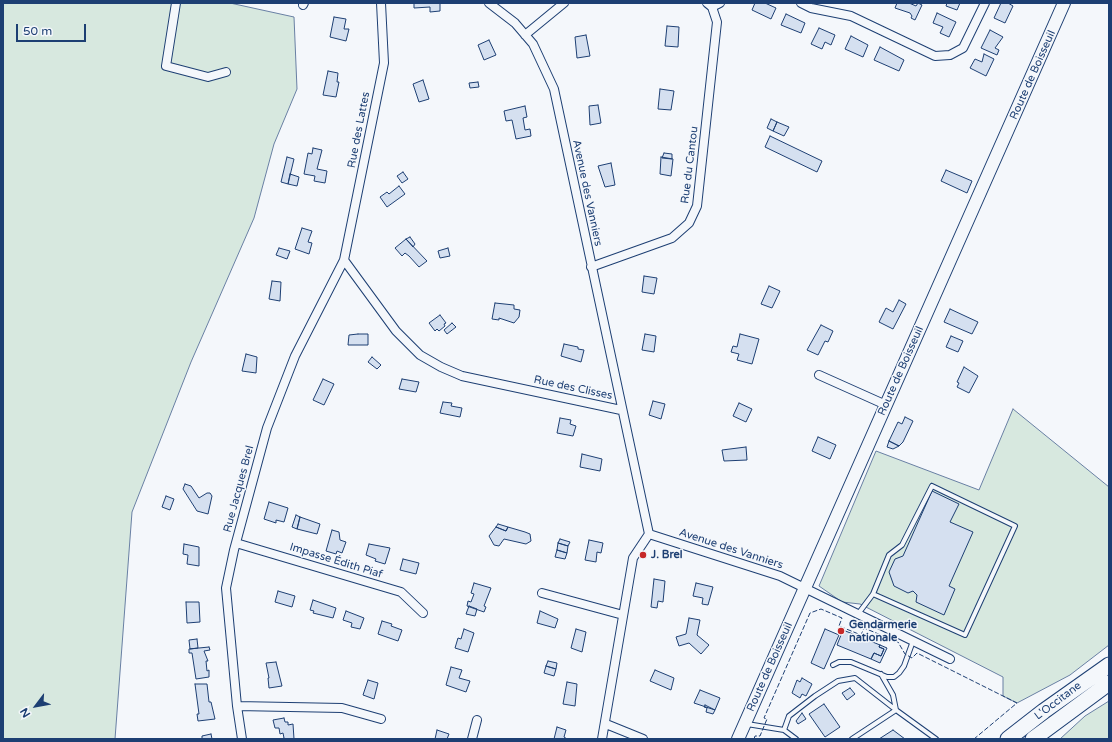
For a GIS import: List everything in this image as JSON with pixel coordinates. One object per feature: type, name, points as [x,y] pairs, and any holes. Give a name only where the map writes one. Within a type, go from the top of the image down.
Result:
[{"type":"highway","name":"L'Occitane","points":[[1008,739],[1061,698],[1109,665]]},
{"type":"highway","name":"L'Occitane","points":[[1033,739],[1109,683]]},
{"type":"main road","name":"Route de Boisseuil","points":[[738,739],[1064,3]]},
{"type":"street","points":[[176,3],[166,66],[208,78],[226,72]]},
{"type":"street","name":"Rue des Lattes","points":[[344,260],[384,63],[381,3]]},
{"type":"street","name":"Avenue des Vanniers","points":[[488,3],[515,23],[533,44],[554,89],[621,410]]},
{"type":"street","points":[[525,35],[564,3]]},
{"type":"street","points":[[709,5],[720,3]]},
{"type":"street","points":[[801,3],[810,8],[851,16],[935,56],[950,55],[963,48],[985,3]]},
{"type":"street","name":"Rue du Cantou","points":[[591,267],[672,238],[689,224],[697,206],[717,22],[709,5]]},
{"type":"street","name":"Rue des Clisses","points":[[344,260],[396,330],[420,355],[441,368],[462,376],[621,410],[649,534]]},
{"type":"street","name":"Rue Jacques Brel","points":[[242,739],[237,706],[226,588],[236,543],[267,428],[295,356],[344,260]]},
{"type":"street","points":[[819,374],[886,405]]},
{"type":"street","points":[[602,739],[606,724],[633,558],[649,534]]},
{"type":"street","name":"Avenue des Vanniers","points":[[649,534],[780,576],[950,659]]},
{"type":"street","name":"Impasse Édith Piaf","points":[[236,543],[401,592],[423,613]]},
{"type":"street","points":[[542,593],[623,615]]},
{"type":"street","points":[[237,706],[342,708],[381,719]]},
{"type":"street","points":[[472,739],[477,720]]},
{"type":"street","points":[[606,724],[644,739]]},
{"type":"lane","points":[[858,614],[874,594],[889,555],[902,545],[932,486],[1015,526],[965,635],[874,594]]},
{"type":"lane","points":[[833,665],[839,662],[851,662],[887,677],[894,677],[899,673],[908,656],[912,641]]},
{"type":"lane","points":[[880,674],[893,695],[896,710]]},
{"type":"lane","points":[[784,730],[789,716],[815,696],[838,681],[855,678],[936,739]]},
{"type":"lane","points":[[852,739],[896,710]]},
{"type":"lane","points":[[745,723],[784,730],[796,739]]},
{"type":"shaded area","points":[[3,3],[230,3],[294,17],[297,89],[274,144],[254,218],[191,362],[132,512],[115,739],[3,739]]},
{"type":"shaded area","points":[[1013,409],[1109,487],[1109,645],[1070,675],[1017,703],[1003,696],[1003,677],[860,604],[842,602],[819,586],[876,451],[979,490]]},
{"type":"shaded area","points":[[1109,701],[1109,739],[1060,739],[1085,716]]},
{"type":"building","points":[[414,3],[440,3],[440,11],[430,12],[430,7],[414,8]]},
{"type":"building","points":[[755,3],[765,3],[776,8],[771,19],[752,10]]},
{"type":"building","points":[[897,3],[909,3],[916,6],[918,3],[922,5],[915,20],[911,18],[912,16],[910,13],[895,8]]},
{"type":"building","points":[[947,3],[960,3],[957,10],[946,6]]},
{"type":"building","points":[[1001,3],[1008,3],[1013,6],[1005,23],[994,18]]},
{"type":"building","points":[[937,13],[956,22],[949,37],[940,33],[943,27],[933,23]]},
{"type":"building","points":[[786,14],[805,23],[801,33],[781,25]]},
{"type":"building","points":[[334,17],[346,19],[344,29],[349,29],[346,41],[330,37]]},
{"type":"building","points":[[667,26],[679,27],[678,47],[665,46]]},
{"type":"building","points":[[819,28],[835,35],[831,45],[825,42],[822,49],[811,44]]},
{"type":"building","points":[[990,30],[1003,37],[995,48],[999,50],[997,55],[981,48]]},
{"type":"building","points":[[586,35],[590,56],[577,58],[575,37]]},
{"type":"building","points":[[851,36],[868,45],[863,57],[845,49]]},
{"type":"building","points":[[489,40],[496,55],[484,60],[478,45]]},
{"type":"building","points":[[880,47],[904,60],[899,71],[874,60]]},
{"type":"building","points":[[984,54],[994,59],[986,76],[970,68],[975,59],[982,62]]},
{"type":"building","points":[[328,71],[338,73],[337,82],[339,82],[336,97],[323,95]]},
{"type":"building","points":[[423,80],[429,99],[419,102],[413,84]]},
{"type":"building","points":[[478,82],[479,87],[470,88],[469,83]]},
{"type":"building","points":[[660,89],[674,91],[671,110],[658,109]]},
{"type":"building","points":[[598,105],[601,123],[590,125],[589,106]]},
{"type":"building","points":[[525,106],[527,117],[523,118],[525,130],[530,129],[531,136],[516,139],[512,120],[506,121],[504,111]]},
{"type":"building","points":[[771,119],[777,122],[773,131],[767,128]]},
{"type":"building","points":[[777,122],[789,127],[784,136],[773,131]]},
{"type":"building","points":[[770,136],[822,161],[817,172],[765,147]]},
{"type":"building","points":[[313,148],[322,150],[317,169],[327,171],[325,183],[314,181],[315,176],[304,174],[308,153],[312,154]]},
{"type":"building","points":[[664,153],[672,154],[672,159],[662,158]]},
{"type":"building","points":[[287,157],[294,159],[288,184],[281,182]]},
{"type":"building","points":[[661,157],[673,159],[671,176],[660,174]]},
{"type":"building","points":[[611,163],[615,185],[605,187],[598,166]]},
{"type":"building","points":[[946,170],[972,181],[967,193],[941,181]]},
{"type":"building","points":[[403,172],[408,179],[402,183],[397,176]]},
{"type":"building","points":[[290,174],[299,177],[297,186],[288,184]]},
{"type":"building","points":[[399,186],[405,194],[387,207],[380,197],[387,192],[389,194]]},
{"type":"building","points":[[302,228],[312,231],[308,242],[312,243],[309,254],[295,249]]},
{"type":"building","points":[[410,237],[415,244],[413,247],[406,239]]},
{"type":"building","points":[[406,239],[427,261],[419,267],[409,256],[405,253],[402,256],[395,248]]},
{"type":"building","points":[[279,248],[290,251],[287,259],[276,255]]},
{"type":"building","points":[[448,248],[450,256],[440,258],[438,251]]},
{"type":"building","points":[[644,276],[657,278],[654,294],[642,292]]},
{"type":"building","points":[[272,281],[281,282],[280,301],[269,299]]},
{"type":"building","points":[[769,286],[780,291],[772,308],[761,304]]},
{"type":"building","points":[[899,300],[906,304],[893,329],[879,322],[886,308],[893,312]]},
{"type":"building","points":[[495,303],[514,305],[514,309],[520,310],[519,317],[514,323],[499,318],[499,320],[492,319]]},
{"type":"building","points":[[950,309],[978,322],[972,334],[944,322]]},
{"type":"building","points":[[440,315],[446,323],[444,324],[445,326],[439,331],[437,329],[435,331],[429,323]]},
{"type":"building","points":[[452,323],[456,327],[447,334],[444,330]]},
{"type":"building","points":[[821,325],[833,331],[828,342],[825,341],[818,355],[807,350]]},
{"type":"building","points":[[368,334],[368,345],[348,345],[349,335]]},
{"type":"building","points":[[645,334],[656,336],[654,352],[642,350]]},
{"type":"building","points":[[740,334],[759,339],[752,364],[737,360],[739,354],[731,352],[733,346],[737,347]]},
{"type":"building","points":[[951,336],[963,341],[958,352],[946,347]]},
{"type":"building","points":[[564,344],[584,350],[581,362],[561,356]]},
{"type":"building","points":[[246,354],[257,357],[256,373],[242,371]]},
{"type":"building","points":[[372,357],[381,365],[377,369],[368,362]]},
{"type":"building","points":[[964,367],[978,376],[969,393],[957,387],[959,383],[957,382]]},
{"type":"building","points":[[323,379],[334,384],[324,405],[313,400]]},
{"type":"building","points":[[402,379],[419,382],[416,392],[399,389]]},
{"type":"building","points":[[653,401],[665,404],[661,419],[649,415]]},
{"type":"building","points":[[443,402],[452,403],[451,406],[462,408],[460,417],[440,413]]},
{"type":"building","points":[[739,403],[752,409],[746,422],[733,416]]},
{"type":"building","points":[[905,417],[913,421],[903,442],[899,446],[889,441],[898,422],[902,424]]},
{"type":"building","points":[[560,418],[571,420],[570,424],[576,426],[573,436],[557,433]]},
{"type":"building","points":[[818,437],[836,445],[830,459],[812,451]]},
{"type":"building","points":[[889,441],[899,446],[893,449],[887,447]]},
{"type":"building","points":[[746,447],[747,460],[724,461],[722,450]]},
{"type":"building","points":[[582,454],[602,459],[600,471],[580,467]]},
{"type":"building","points":[[185,484],[191,486],[199,498],[207,493],[210,493],[212,496],[208,514],[197,511],[183,489]]},
{"type":"building","points":[[932,491],[959,504],[950,522],[973,532],[949,586],[955,589],[944,615],[916,602],[917,595],[913,591],[908,593],[894,586],[889,572],[895,559],[903,556]]},
{"type":"building","points":[[166,496],[174,499],[170,510],[162,507]]},
{"type":"building","points":[[269,502],[288,508],[284,522],[276,520],[276,523],[264,519]]},
{"type":"building","points":[[296,515],[300,517],[297,529],[292,527]]},
{"type":"building","points":[[300,517],[320,524],[317,534],[297,529]]},
{"type":"building","points":[[498,524],[508,527],[506,531],[496,527]]},
{"type":"building","points":[[496,527],[506,531],[508,527],[530,534],[531,541],[526,544],[504,539],[499,546],[494,545],[489,536]]},
{"type":"building","points":[[332,530],[339,532],[340,540],[346,542],[342,553],[337,551],[336,554],[326,551]]},
{"type":"building","points":[[560,539],[570,542],[568,546],[558,543]]},
{"type":"building","points":[[589,540],[603,543],[601,553],[597,552],[596,562],[585,560]]},
{"type":"building","points":[[558,543],[568,546],[567,553],[557,550]]},
{"type":"building","points":[[184,544],[199,547],[199,566],[187,564],[188,555],[183,554]]},
{"type":"building","points":[[369,544],[390,548],[385,564],[375,561],[376,559],[366,555]]},
{"type":"building","points":[[557,550],[567,553],[565,559],[555,557]]},
{"type":"building","points":[[403,559],[419,563],[416,574],[400,570]]},
{"type":"building","points":[[654,579],[665,581],[663,602],[658,601],[657,608],[651,607]]},
{"type":"building","points":[[474,583],[491,588],[484,606],[486,607],[484,612],[467,606],[468,601],[471,602],[474,594],[471,593]]},
{"type":"building","points":[[696,583],[713,587],[708,605],[702,604],[703,598],[693,596]]},
{"type":"building","points":[[278,591],[295,596],[292,607],[275,602]]},
{"type":"building","points":[[313,600],[336,608],[333,618],[313,613],[314,611],[310,610]]},
{"type":"building","points":[[186,602],[199,602],[200,622],[187,623]]},
{"type":"building","points":[[469,606],[477,609],[475,616],[466,614]]},
{"type":"building","points":[[346,611],[364,618],[360,629],[351,627],[352,623],[343,620]]},
{"type":"building","points":[[540,611],[558,619],[555,628],[537,623]]},
{"type":"building","points":[[689,618],[700,620],[697,635],[709,645],[701,654],[689,643],[679,646],[676,637],[686,634]]},
{"type":"building","points":[[382,621],[392,624],[391,626],[402,630],[398,641],[378,634]]},
{"type":"building","points":[[464,629],[474,633],[468,652],[455,648],[458,638],[461,639]]},
{"type":"building","points":[[576,629],[586,632],[582,652],[571,648]]},
{"type":"building","points":[[825,629],[839,635],[824,669],[811,663]]},
{"type":"building","points":[[843,630],[880,645],[879,647],[884,649],[881,656],[874,653],[871,659],[837,645]]},
{"type":"building","points":[[197,639],[198,648],[190,649],[189,640]]},
{"type":"building","points":[[880,645],[887,648],[880,663],[871,659],[874,653],[881,656],[884,649],[879,647]]},
{"type":"building","points":[[209,647],[210,650],[204,651],[208,661],[206,661],[207,671],[209,670],[209,677],[196,679],[192,653],[189,653],[189,649]]},
{"type":"building","points":[[548,661],[557,663],[556,669],[546,666]]},
{"type":"building","points":[[276,662],[282,686],[269,688],[266,663]]},
{"type":"building","points":[[546,666],[556,669],[554,676],[544,673]]},
{"type":"building","points":[[451,667],[462,670],[459,678],[470,681],[466,692],[446,685]]},
{"type":"building","points":[[655,670],[674,678],[671,690],[650,681]]},
{"type":"building","points":[[802,678],[812,684],[806,696],[802,694],[800,698],[792,693],[797,680],[800,682]]},
{"type":"building","points":[[368,680],[378,683],[374,699],[363,695]]},
{"type":"building","points":[[567,682],[577,684],[575,706],[563,704]]},
{"type":"building","points":[[195,684],[207,684],[209,702],[211,702],[215,719],[198,721],[197,714],[199,714]]},
{"type":"building","points":[[850,688],[855,694],[847,700],[842,693]]},
{"type":"building","points":[[700,690],[720,698],[715,710],[694,703]]},
{"type":"building","points":[[824,704],[840,727],[825,737],[809,714]]},
{"type":"building","points":[[705,705],[715,710],[713,714],[706,712],[707,708],[704,707]]},
{"type":"building","points":[[802,713],[806,719],[798,724],[796,721]]},
{"type":"building","points":[[284,718],[285,722],[288,722],[288,725],[293,724],[294,739],[282,739],[284,738],[283,733],[280,734],[279,728],[275,728],[273,720]]},
{"type":"building","points":[[557,727],[566,730],[564,737],[567,739],[554,739]]},
{"type":"building","points":[[437,730],[449,734],[447,739],[435,739]]},
{"type":"building","points":[[893,730],[905,739],[879,739]]},
{"type":"building","points":[[211,734],[212,739],[202,739],[202,736]]},
{"type":"fence","points":[[754,739],[755,736],[760,736],[767,719],[764,718],[810,613],[821,609],[842,618],[839,626],[861,635],[864,628],[898,642],[905,654],[912,658],[917,653],[1017,703],[974,739]]},
{"type":"place","name":"J. Brel","points":[[643,555]]},
{"type":"place","name":"Gendarmerie nationale","points":[[841,631]]}]
